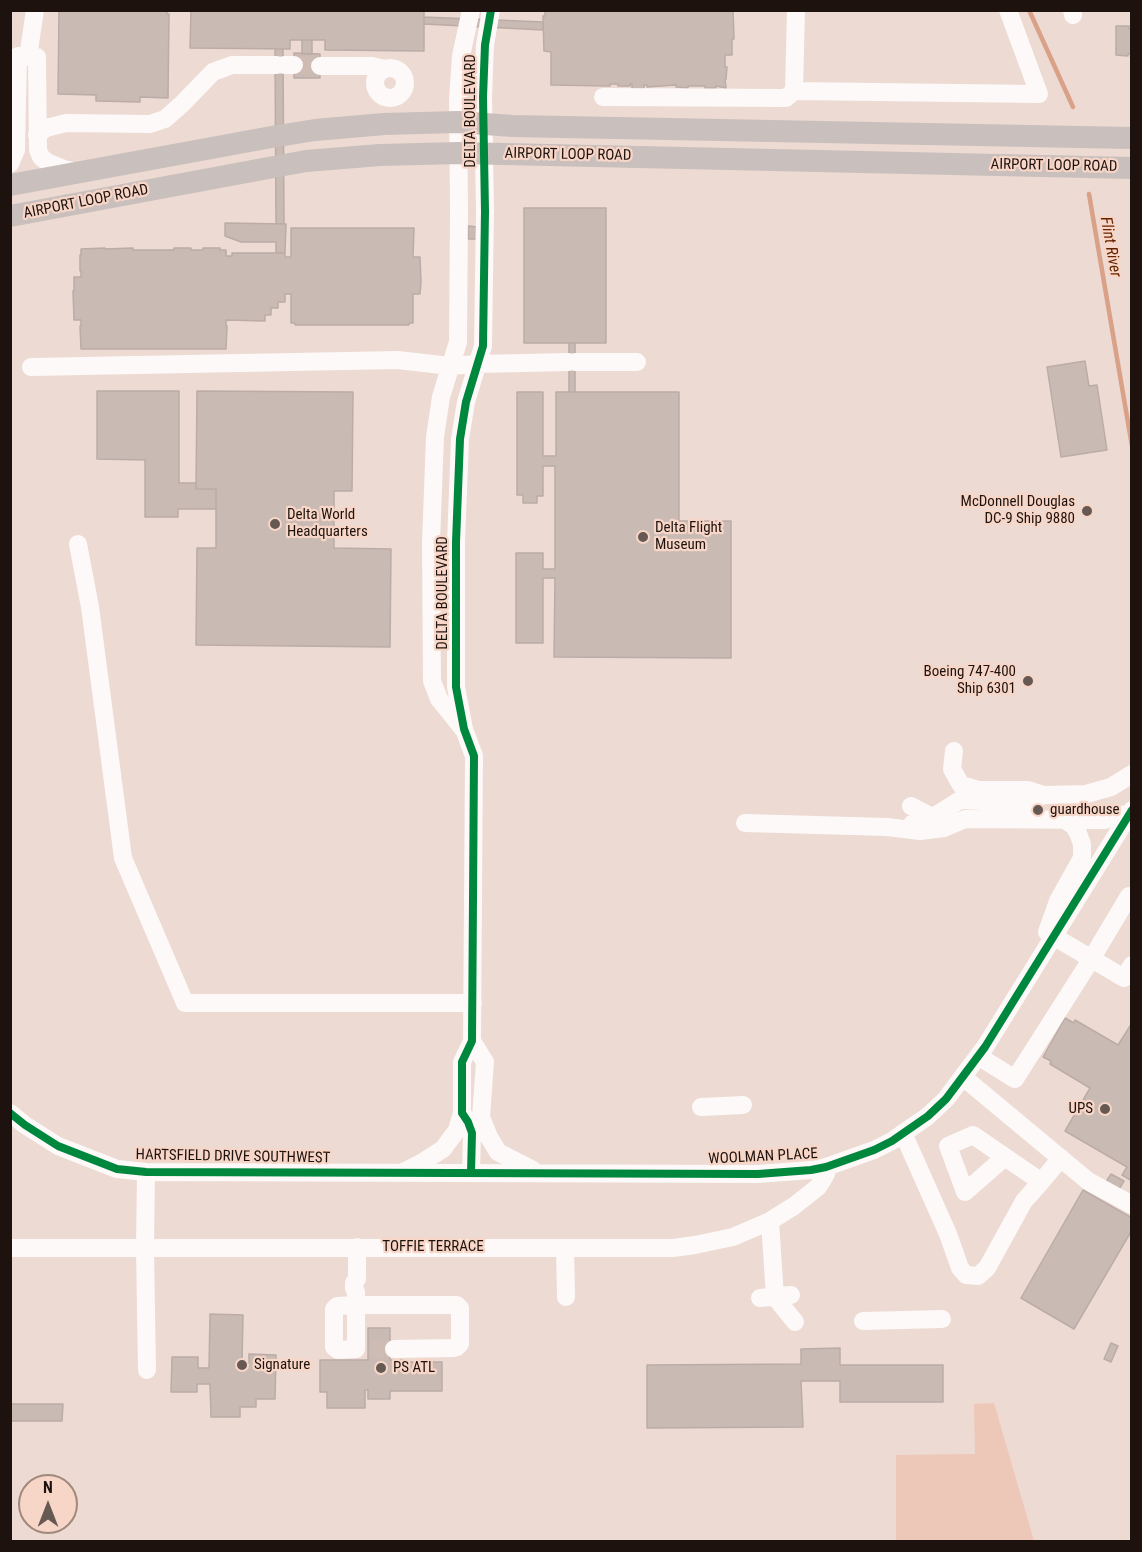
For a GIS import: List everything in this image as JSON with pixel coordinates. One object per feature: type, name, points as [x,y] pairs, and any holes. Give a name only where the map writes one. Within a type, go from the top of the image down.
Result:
[{"type":"main road","name":"AIRPORT LOOP ROAD","points":[[10,185],[315,130],[384,124],[458,122],[525,126],[1131,138]]},
{"type":"main road","name":"AIRPORT LOOP ROAD","points":[[10,216],[306,161],[380,155],[484,153],[1131,168]]},
{"type":"street","points":[[10,164],[16,150],[35,10]]},
{"type":"street","name":"DELTA BOULEVARD","points":[[464,729],[439,699],[432,681],[431,542],[435,437],[441,397],[458,342],[458,99],[461,56],[471,10]]},
{"type":"street","name":"DELTA BOULEVARD","points":[[477,1125],[468,1122],[462,1113],[462,1062],[472,1041],[474,756],[464,729],[456,687],[456,542],[460,439],[466,402],[483,346],[485,45],[491,10]]},
{"type":"street","points":[[794,91],[796,10]]},
{"type":"street","points":[[603,97],[786,98],[794,91],[1039,94],[1008,10]]},
{"type":"street","points":[[28,57],[37,99],[38,150],[41,157],[56,167],[79,172]]},
{"type":"street","points":[[38,135],[46,128],[66,123],[150,124],[165,119],[213,72],[232,65],[285,65]]},
{"type":"street","points":[[320,66],[372,66],[400,71],[404,76],[405,86],[396,98],[372,95],[375,80],[385,69]]},
{"type":"street","points":[[37,99],[49,113],[66,123]]},
{"type":"street","points":[[31,367],[398,360],[450,366],[637,362]]},
{"type":"street","points":[[78,544],[90,608],[123,858],[185,1003],[473,1003]]},
{"type":"street","points":[[954,751],[952,769],[962,785],[978,790],[1028,790],[1044,795],[1094,793],[1118,784],[1131,774]]},
{"type":"street","points":[[941,821],[960,800],[1023,803],[1044,795]]},
{"type":"street","points":[[1066,795],[1108,803],[1131,812]]},
{"type":"street","points":[[911,806],[941,821]]},
{"type":"street","points":[[745,823],[887,827],[920,831],[941,821],[965,819],[1104,820],[1131,812]]},
{"type":"street","name":"WOOLMAN PLACE","points":[[471,1173],[758,1173],[811,1170],[874,1150],[928,1116],[946,1099],[963,1077],[1131,812]]},
{"type":"street","points":[[1034,968],[1058,901],[1082,858],[1082,844],[1078,833],[1074,826],[1065,820]]},
{"type":"street","points":[[978,1056],[1015,1079],[1129,896]]},
{"type":"street","points":[[1053,936],[1129,975]]},
{"type":"street","name":"DELTA BOULEVARD","points":[[471,1173],[485,1062],[472,1041]]},
{"type":"street","points":[[963,1077],[1089,1181],[1131,1205]]},
{"type":"street","points":[[701,1107],[744,1106]]},
{"type":"street","name":"HARTSFIELD DRIVE SOUTHWEST","points":[[10,1113],[58,1146],[117,1169],[146,1172],[471,1173]]},
{"type":"street","points":[[403,1172],[443,1149],[457,1130],[462,1113]]},
{"type":"street","points":[[477,1125],[489,1137],[498,1152],[538,1173]]},
{"type":"street","points":[[903,1133],[948,1234],[960,1268],[966,1275],[978,1276],[987,1268],[1024,1202],[1061,1158]]},
{"type":"street","points":[[1005,1157],[1041,1182]]},
{"type":"street","name":"TOFFIE TERRACE","points":[[10,1248],[651,1249],[695,1245],[733,1237],[770,1221],[818,1187],[826,1174],[826,1167]]},
{"type":"street","points":[[146,1172],[147,1370]]},
{"type":"street","points":[[770,1221],[775,1297],[795,1322]]},
{"type":"street","points":[[357,1247],[357,1292],[364,1349]]},
{"type":"street","points":[[565,1248],[566,1297]]},
{"type":"street","points":[[357,1292],[457,1305],[460,1308],[460,1344],[457,1347],[394,1349]]},
{"type":"street","points":[[863,1321],[942,1319]]},
{"type":"shaded area","points":[[994,1403],[1034,1541],[896,1541],[896,1455],[975,1454],[974,1404]]},
{"type":"building","points":[[59,10],[167,10],[169,14],[168,98],[140,97],[140,102],[96,101],[96,95],[58,94]]},
{"type":"building","points":[[191,10],[424,10],[424,51],[325,50],[325,40],[290,40],[290,49],[190,48]]},
{"type":"building","points":[[545,10],[733,10],[732,55],[725,55],[726,88],[688,86],[688,88],[676,87],[676,85],[647,87],[644,85],[644,92],[632,91],[632,84],[630,86],[618,86],[618,84],[610,84],[610,86],[551,85],[551,52],[544,51],[543,16],[545,16]]},
{"type":"building","points":[[424,17],[543,22],[543,30],[424,24]]},
{"type":"building","points":[[1116,26],[1129,26],[1129,29],[1132,29],[1132,54],[1128,56],[1116,55]]},
{"type":"building","points":[[302,40],[312,40],[312,54],[302,54]]},
{"type":"building","points":[[275,49],[283,49],[284,224],[276,224]]},
{"type":"building","points":[[294,53],[320,54],[320,78],[294,78]]},
{"type":"building","points":[[524,208],[606,208],[606,343],[524,343]]},
{"type":"building","points":[[225,223],[286,224],[285,253],[276,253],[276,242],[241,242],[225,236]]},
{"type":"building","points":[[468,226],[478,227],[478,239],[468,239]]},
{"type":"building","points":[[291,228],[414,228],[413,257],[420,257],[421,282],[420,294],[413,294],[413,323],[409,325],[295,325],[291,323],[291,294],[285,294],[285,302],[278,302],[278,308],[271,308],[271,315],[265,315],[265,321],[226,320],[226,349],[81,349],[81,320],[74,320],[73,291],[74,277],[81,277],[81,249],[174,250],[174,248],[191,248],[191,250],[203,250],[203,248],[220,248],[220,250],[226,250],[226,256],[232,256],[232,253],[285,253],[285,257],[291,257]]},
{"type":"building","points":[[569,343],[575,343],[575,392],[569,392]]},
{"type":"building","points":[[1085,361],[1089,386],[1097,385],[1107,450],[1061,457],[1047,367]]},
{"type":"building","points":[[97,391],[179,391],[179,483],[196,483],[196,489],[216,489],[216,509],[178,509],[178,517],[145,517],[145,460],[97,459]]},
{"type":"building","name":"Delta World Headquarters","points":[[197,391],[353,392],[352,491],[334,491],[334,548],[391,549],[390,647],[196,645],[197,548],[216,548],[216,489],[196,489]]},
{"type":"building","name":"Delta Flight Museum","points":[[517,392],[543,392],[543,456],[556,456],[556,392],[679,392],[679,521],[731,521],[731,658],[554,657],[555,578],[543,578],[543,643],[516,643],[516,553],[543,553],[543,569],[555,569],[555,466],[543,466],[543,496],[537,496],[537,503],[523,503],[523,495],[517,495]]},
{"type":"building","name":"UPS","points":[[1065,1018],[1074,1023],[1075,1020],[1118,1045],[1132,1023],[1132,1181],[1122,1175],[1127,1167],[1065,1131],[1090,1088],[1050,1064],[1051,1061],[1043,1057]]},
{"type":"building","points":[[1111,1174],[1124,1181],[1118,1191],[1106,1182]]},
{"type":"building","points":[[1083,1190],[1132,1218],[1132,1230],[1074,1329],[1021,1298]]},
{"type":"building","name":"Signature","points":[[210,1314],[243,1315],[242,1363],[249,1363],[249,1354],[276,1355],[275,1399],[256,1399],[256,1407],[240,1407],[240,1417],[211,1417],[210,1384],[197,1384],[197,1392],[171,1392],[172,1357],[198,1357],[198,1368],[209,1368]]},
{"type":"building","name":"PS ATL","points":[[368,1328],[390,1328],[390,1360],[442,1362],[442,1391],[390,1391],[390,1399],[368,1399],[368,1390],[365,1390],[365,1408],[327,1408],[327,1392],[320,1392],[320,1360],[368,1360]]},
{"type":"building","points":[[1111,1343],[1118,1346],[1111,1362],[1104,1359]]},
{"type":"building","points":[[840,1348],[840,1365],[943,1365],[943,1402],[840,1402],[840,1381],[801,1381],[803,1427],[647,1428],[647,1365],[801,1364],[801,1349]]},
{"type":"building","points":[[10,1404],[63,1404],[62,1421],[10,1421]]},
{"type":"waterway","name":"Flint River","points":[[1029,10],[1073,107]]},
{"type":"waterway","name":"Flint River","points":[[1089,194],[1132,446]]},
{"type":"tunnel","points":[[294,65],[320,66]]},
{"type":"tunnel","points":[[371,1349],[394,1349]]},
{"type":"cycle path","points":[[471,1173],[472,1133],[462,1113],[462,1062],[472,1041],[474,756],[464,729],[456,687],[456,542],[460,439],[466,402],[483,346],[485,211],[483,97],[485,45],[491,10]]},
{"type":"cycle path","points":[[10,1113],[58,1146],[117,1169],[146,1172],[758,1174],[826,1167],[892,1141],[928,1116],[946,1099],[985,1047],[1132,810]]},
{"type":"place","name":"McDonnell Douglas DC-9 Ship 9880","points":[[1087,511]]},
{"type":"place","name":"Delta World Headquarters","points":[[275,524]]},
{"type":"place","name":"Delta Flight Museum","points":[[643,537]]},
{"type":"place","name":"Boeing 747-400 Ship 6301","points":[[1028,681]]},
{"type":"place","name":"guardhouse","points":[[1038,810]]},
{"type":"place","name":"UPS","points":[[1105,1109]]},
{"type":"place","name":"Signature","points":[[242,1365]]},
{"type":"place","name":"PS ATL","points":[[381,1368]]}]
